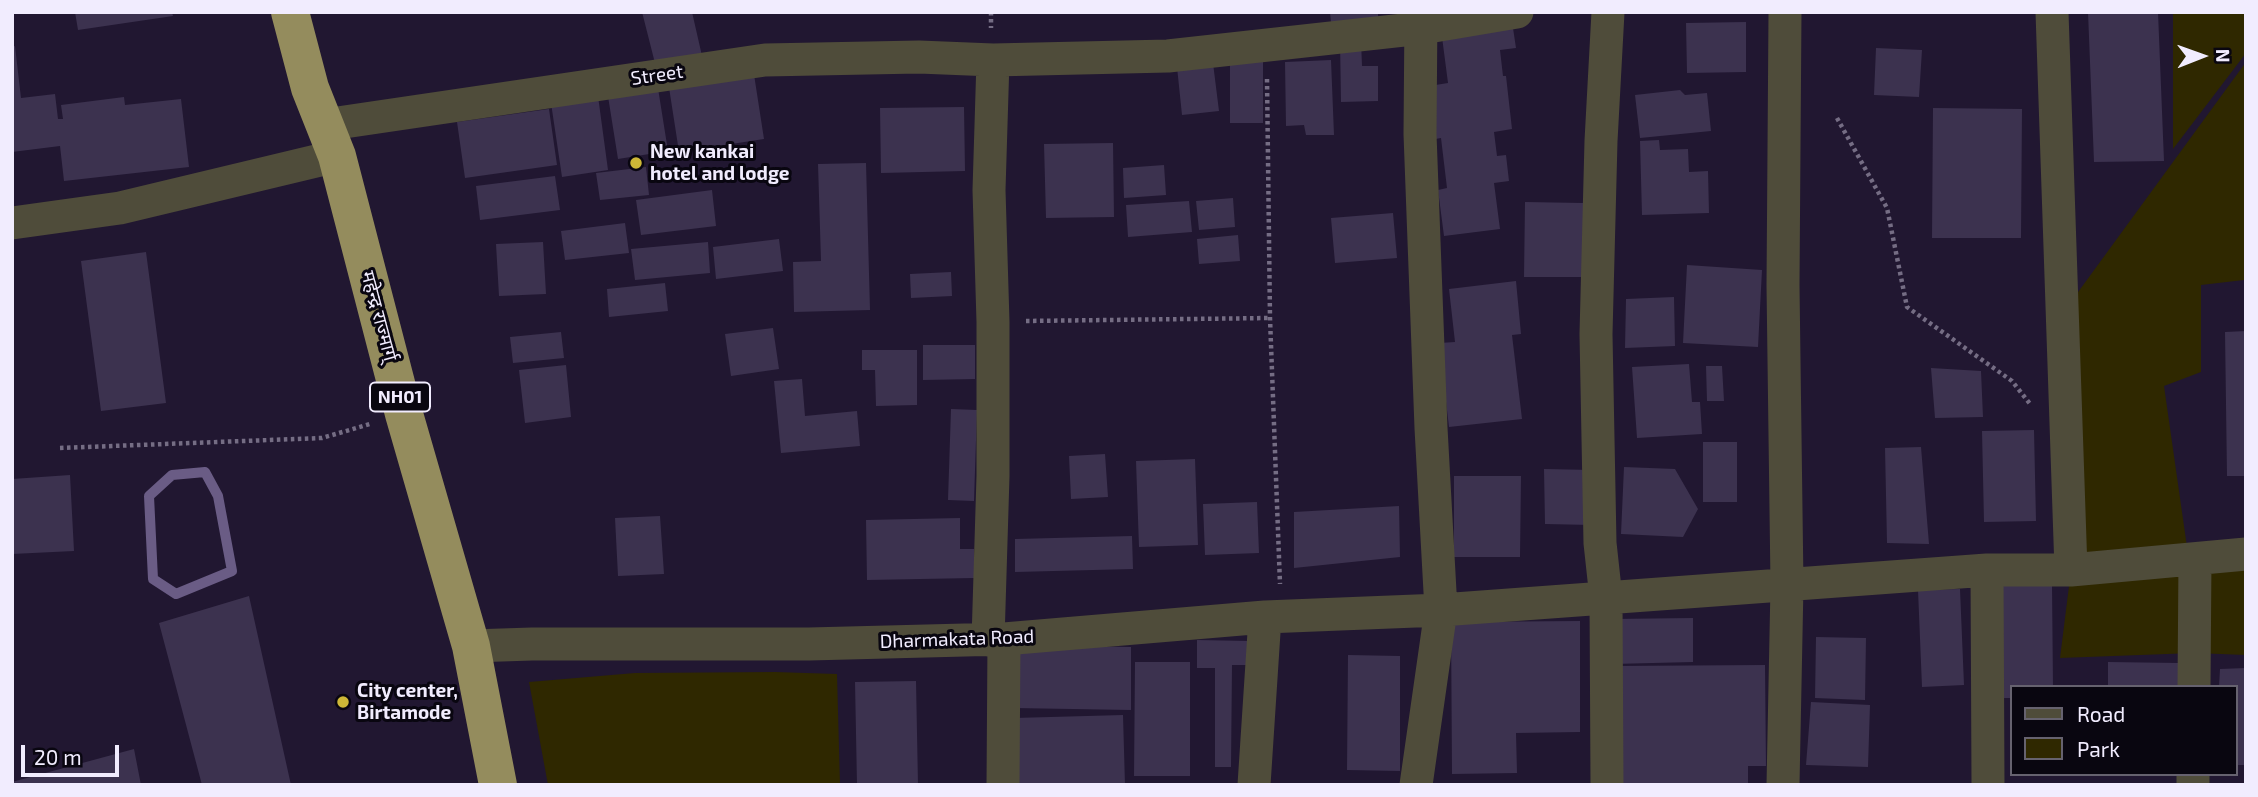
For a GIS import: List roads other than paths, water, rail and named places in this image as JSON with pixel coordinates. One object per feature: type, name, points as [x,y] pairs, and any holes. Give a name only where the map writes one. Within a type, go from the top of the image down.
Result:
[{"type":"highway","name":"महेन्द्र राज्मार्ग्","points":[[290,12],[310,88],[330,141],[404,414],[471,646],[498,785]]},
{"type":"street","name":"Street","points":[[12,223],[120,208],[330,141],[765,60],[919,57],[993,60],[1168,56],[1422,20],[1517,12]]},
{"type":"street","points":[[1607,785],[1606,598],[1600,543],[1596,334],[1601,141],[1608,12]]},
{"type":"street","points":[[1783,785],[1787,585],[1783,285],[1785,12]]},
{"type":"street","points":[[2052,12],[2071,570]]},
{"type":"street","points":[[1416,785],[1441,610],[1420,134],[1422,20]]},
{"type":"street","points":[[993,60],[989,190],[996,639],[1003,785]]},
{"type":"street","name":"Dharmakata Road","points":[[471,646],[809,644],[996,639],[1273,617],[1441,610],[1987,570],[2071,570],[2246,554]]},
{"type":"street","points":[[2194,685],[2195,559]]},
{"type":"street","points":[[1987,570],[1988,785]]},
{"type":"street","points":[[1254,785],[1273,617]]},
{"type":"waterway","points":[[205,472],[218,496],[232,571],[176,594],[153,579],[149,496],[172,475],[205,472]]},
{"type":"place","name":"New kankai hotel and lodge","points":[[636,163]]},
{"type":"place","name":"City center, Birtamode","points":[[343,702]]}]
